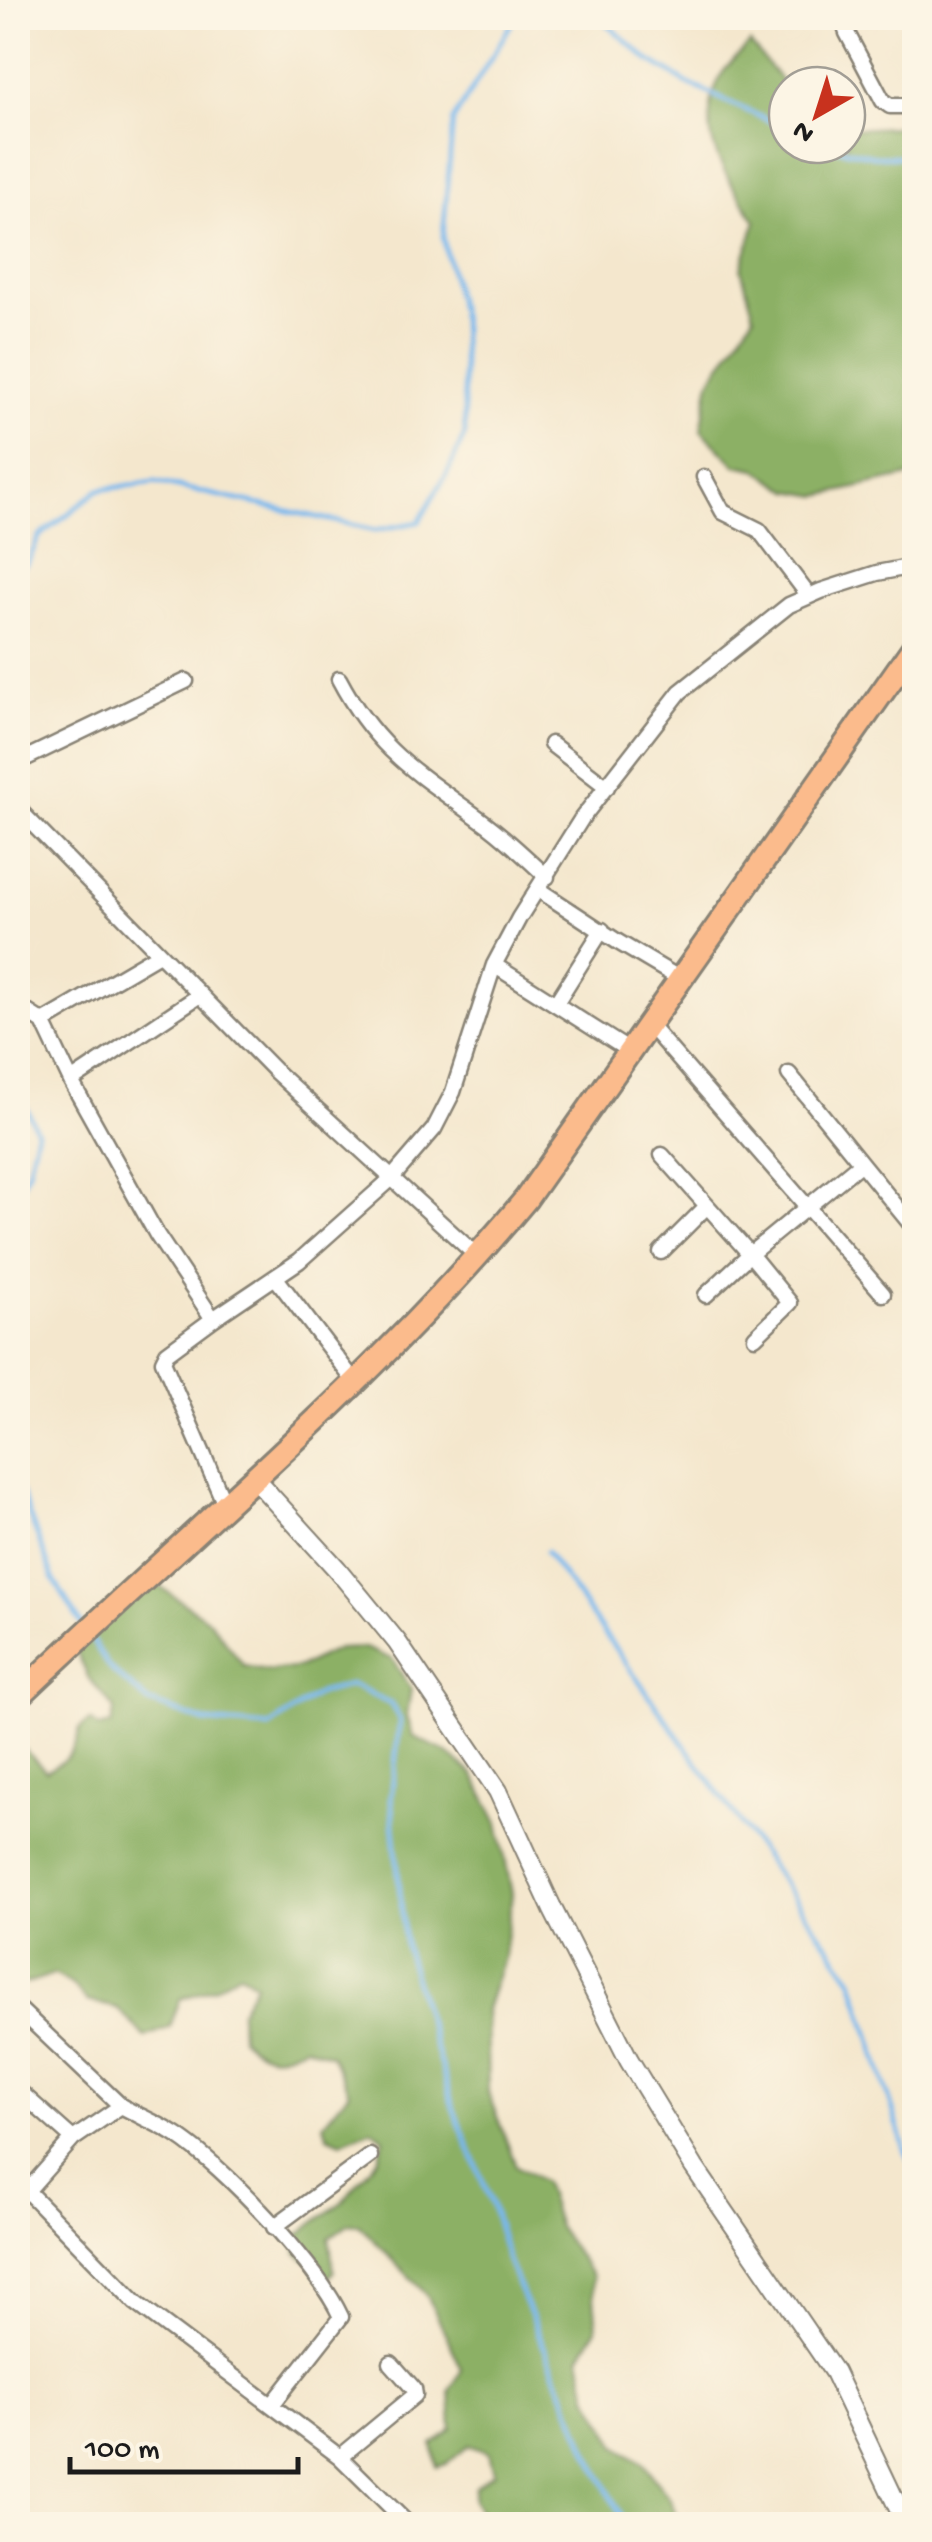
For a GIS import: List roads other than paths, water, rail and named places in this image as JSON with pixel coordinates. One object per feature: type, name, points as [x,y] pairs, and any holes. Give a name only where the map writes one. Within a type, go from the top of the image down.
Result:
[{"type":"main road","points":[[18,1696],[355,1382],[478,1257],[526,1199],[650,1026],[914,647]]},
{"type":"street","points":[[842,18],[882,101],[890,106],[914,106]]},
{"type":"street","points":[[704,477],[723,512],[759,530],[809,596]]},
{"type":"street","points":[[225,1505],[164,1361],[166,1353],[276,1278],[391,1179],[434,1129],[453,1092],[494,966],[519,918],[582,818],[680,692],[788,606],[876,573],[914,566]]},
{"type":"street","points":[[339,679],[364,724],[404,764],[496,831],[543,883],[602,930],[682,980]]},
{"type":"street","points":[[18,762],[186,680]]},
{"type":"street","points":[[551,744],[607,787]]},
{"type":"street","points":[[19,811],[276,1072],[478,1257]]},
{"type":"street","points":[[556,1002],[602,930]]},
{"type":"street","points":[[43,1022],[159,954]]},
{"type":"street","points":[[494,966],[631,1052]]},
{"type":"street","points":[[70,1081],[200,995]]},
{"type":"street","points":[[18,1006],[43,1022],[70,1081],[157,1235],[213,1319]]},
{"type":"street","points":[[650,1026],[883,1294]]},
{"type":"street","points":[[789,1074],[914,1228]]},
{"type":"street","points":[[662,1155],[790,1303],[755,1337]]},
{"type":"street","points":[[706,1295],[861,1162]]},
{"type":"street","points":[[660,1252],[706,1207]]},
{"type":"street","points":[[276,1278],[355,1382]]},
{"type":"street","points":[[254,1478],[337,1569],[396,1642],[498,1791],[629,2060],[694,2167],[834,2372],[906,2524]]},
{"type":"street","points":[[18,2008],[121,2106],[177,2136],[274,2227],[314,2272],[341,2317],[272,2405]]},
{"type":"street","points":[[18,2090],[73,2139]]},
{"type":"street","points":[[121,2106],[73,2139],[22,2188],[136,2302],[340,2457],[408,2524]]},
{"type":"street","points":[[274,2227],[370,2156]]},
{"type":"street","points":[[340,2457],[414,2395],[414,2389],[391,2363]]},
{"type":"waterway","points":[[18,570],[28,562],[39,537],[98,490],[155,482],[376,530],[419,522],[465,434],[461,319],[443,237],[453,121],[515,18]]},
{"type":"waterway","points":[[600,18],[647,59],[687,83],[767,120]]},
{"type":"waterway","points":[[867,155],[914,157]]},
{"type":"waterway","points":[[18,1091],[37,1131],[28,1171],[18,1192]]},
{"type":"waterway","points":[[18,1486],[54,1580],[83,1627]]},
{"type":"waterway","points":[[546,1552],[853,1980],[914,2168]]},
{"type":"waterway","points":[[92,1640],[109,1668],[149,1702],[205,1722],[269,1727],[319,1693],[351,1685],[391,1704],[400,1720],[391,1798],[405,1946],[454,2110],[489,2197],[509,2264],[589,2453],[625,2524]]}]
